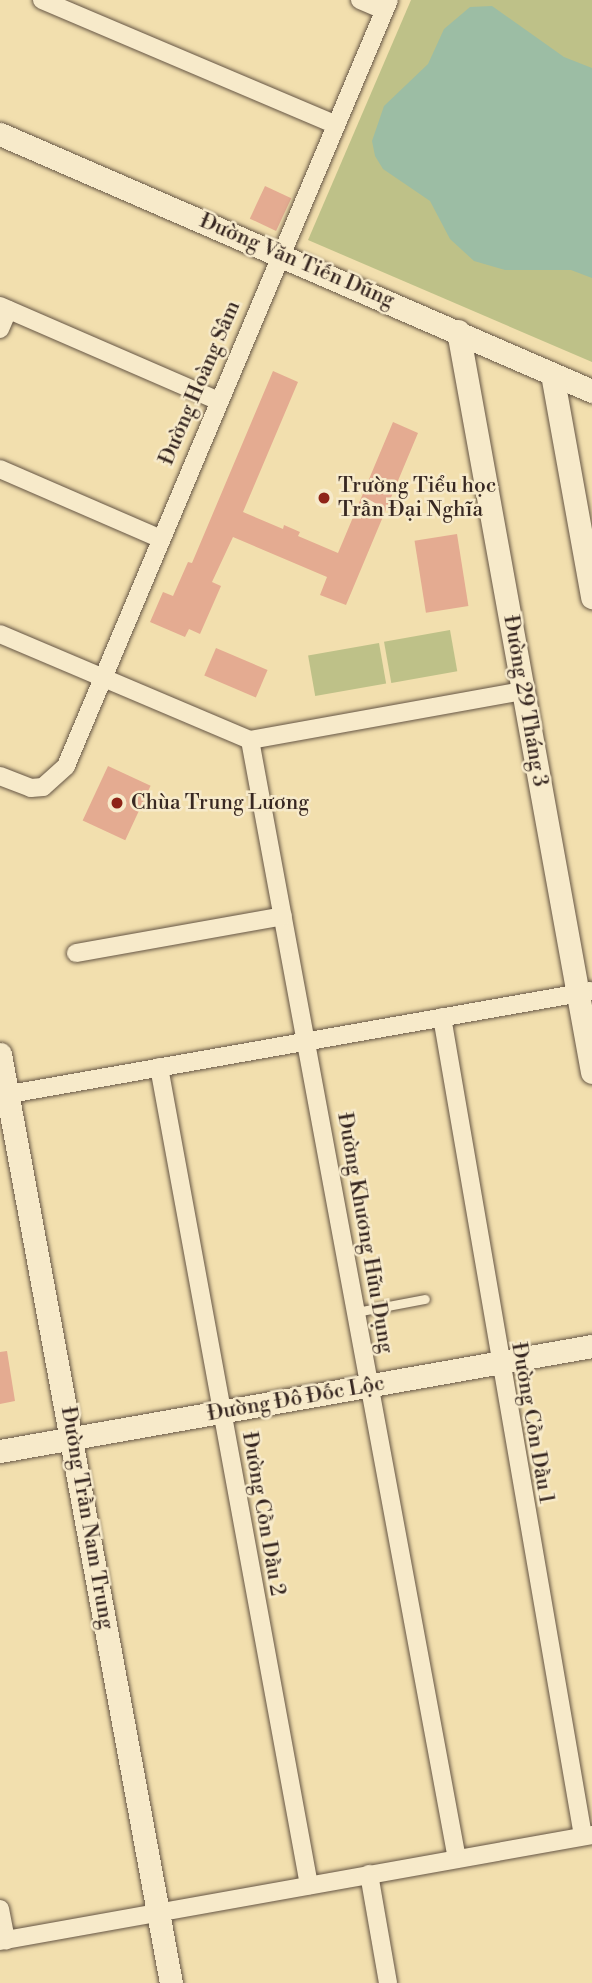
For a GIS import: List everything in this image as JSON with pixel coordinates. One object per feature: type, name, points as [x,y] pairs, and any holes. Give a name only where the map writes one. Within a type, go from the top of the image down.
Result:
[{"type":"street","points":[[42,0],[334,124]]},
{"type":"street","points":[[360,0],[387,5]]},
{"type":"street","name":"Đường Hoàng Sâm","points":[[0,776],[31,788],[53,783],[70,757],[216,400],[387,5]]},
{"type":"street","name":"Đường Văn Tiến Dũng","points":[[0,134],[592,391]]},
{"type":"street","points":[[0,329],[4,308],[216,400]]},
{"type":"street","name":"Đường 29 Tháng 3","points":[[458,331],[523,691],[585,992],[592,1072]]},
{"type":"street","points":[[552,374],[592,597]]},
{"type":"street","points":[[0,469],[159,538]]},
{"type":"street","points":[[0,634],[250,740],[523,691]]},
{"type":"street","name":"Đường Khương Hữu Dụng","points":[[250,740],[457,1859]]},
{"type":"street","points":[[76,953],[283,916]]},
{"type":"street","points":[[10,1094],[585,992]]},
{"type":"street","name":"Đường Cồn Dầu 1","points":[[442,1017],[498,1363],[587,1835]]},
{"type":"street","name":"Đường Trần Nam Trung","points":[[0,1054],[10,1094],[171,1983]]},
{"type":"street","name":"Đường Cồn Dầu 2","points":[[159,1067],[309,1885]]},
{"type":"street","name":"Đường Đô Đốc Lộc","points":[[0,1451],[592,1346]]},
{"type":"street","points":[[0,1909],[3,1940],[587,1835]]},
{"type":"street","points":[[369,1874],[388,1983]]},
{"type":"lane","points":[[356,1312],[425,1299]]},
{"type":"shaded area","points":[[411,0],[592,0],[592,362],[308,240]]},
{"type":"shaded area","points":[[492,6],[564,57],[592,68],[592,278],[571,270],[505,270],[474,261],[450,239],[430,201],[383,169],[375,156],[372,141],[384,106],[428,64],[444,29],[470,7]]},
{"type":"shaded area","points":[[450,630],[457,671],[391,683],[384,642]]},
{"type":"shaded area","points":[[379,643],[386,683],[315,696],[308,656]]},
{"type":"building","points":[[265,186],[291,198],[276,231],[250,219]]},
{"type":"building","points":[[273,371],[298,382],[243,512],[283,529],[284,525],[300,532],[298,536],[338,553],[393,422],[418,433],[346,605],[320,595],[327,577],[233,537],[212,582],[221,586],[200,634],[189,629],[185,637],[150,622],[163,592],[173,596],[188,562],[192,563]]},
{"type":"building","points":[[457,534],[468,606],[426,613],[415,541]]},
{"type":"building","points":[[216,648],[268,670],[256,697],[204,676]]},
{"type":"building","name":"Chùa Trung Lương","points":[[108,766],[151,786],[125,840],[83,820]]},
{"type":"building","points":[[7,1351],[15,1401],[0,1404],[0,1352]]},
{"type":"place","name":"Trường Tiểu học Trần Đại Nghĩa","points":[[324,498]]},
{"type":"place","name":"Chùa Trung Lương","points":[[117,803]]}]
